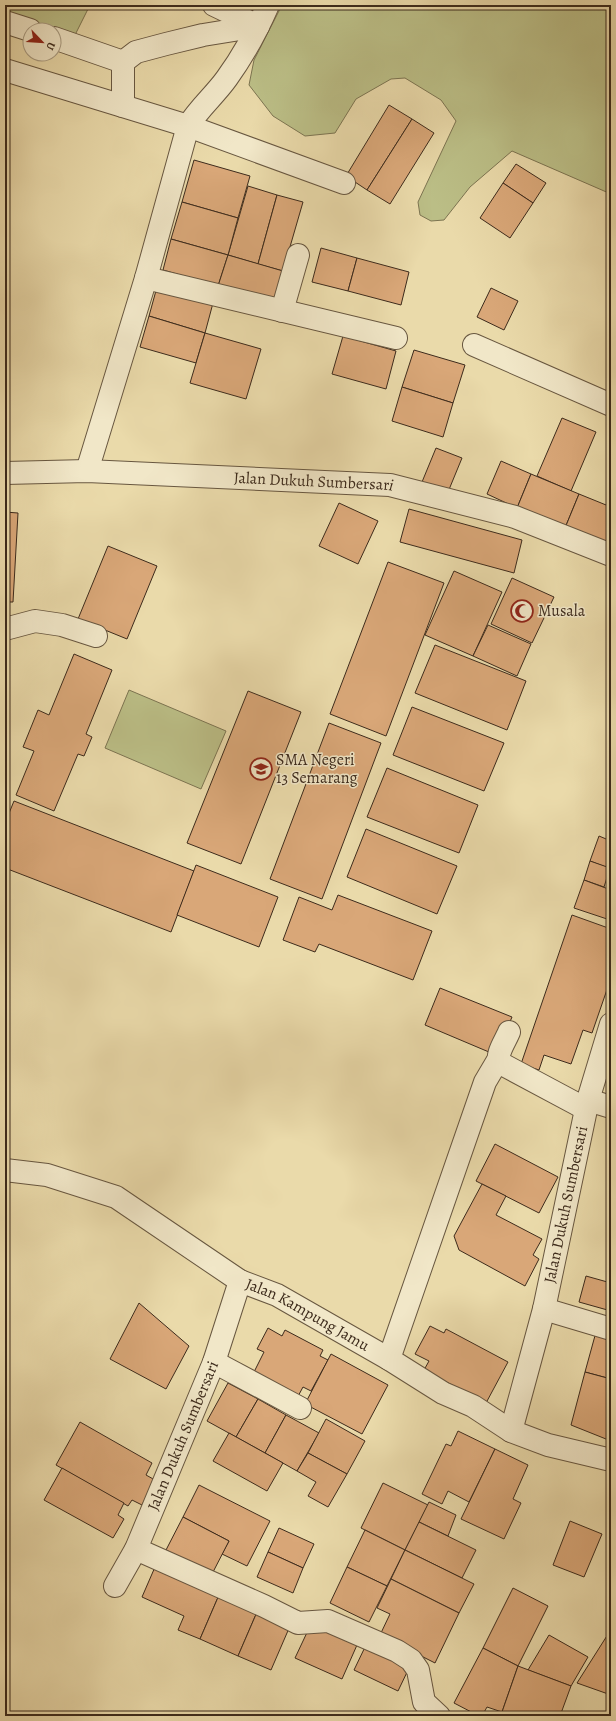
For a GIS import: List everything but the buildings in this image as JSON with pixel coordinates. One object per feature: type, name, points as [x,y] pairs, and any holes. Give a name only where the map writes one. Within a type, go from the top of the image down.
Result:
[{"type":"street","points":[[214,5],[258,26]]},
{"type":"street","points":[[87,471],[146,278],[188,126],[197,112],[227,79],[258,26],[268,5]]},
{"type":"street","points":[[5,22],[22,27]]},
{"type":"street","points":[[123,62],[136,52],[166,44],[204,35],[258,26]]},
{"type":"street","points":[[62,41],[123,62]]},
{"type":"street","points":[[123,62],[123,106]]},
{"type":"street","points":[[5,70],[188,126],[344,183]]},
{"type":"street","points":[[282,311],[298,255]]},
{"type":"street","points":[[146,278],[396,338]]},
{"type":"street","points":[[474,345],[611,406]]},
{"type":"street","name":"Jalan Dukuh Sumbersari","points":[[5,473],[87,471],[390,485],[515,517],[611,555]]},
{"type":"street","points":[[5,629],[35,621],[62,625],[96,636]]},
{"type":"street","name":"Jalan Dukuh Sumbersari","points":[[511,1431],[544,1309],[587,1105],[611,1024]]},
{"type":"street","points":[[389,1359],[492,1070],[509,1032]]},
{"type":"street","points":[[492,1070],[500,1063],[587,1105],[611,1107]]},
{"type":"street","name":"Jalan Kampung Jamu","points":[[5,1170],[47,1175],[116,1197],[240,1281],[277,1295],[389,1359],[443,1393],[473,1406],[511,1431],[548,1445],[611,1460]]},
{"type":"street","name":"Jalan Dukuh Sumbersari","points":[[115,1586],[136,1549],[214,1362],[240,1281]]},
{"type":"street","points":[[544,1309],[611,1329]]},
{"type":"street","points":[[214,1362],[300,1408]]},
{"type":"street","points":[[136,1549],[264,1606],[298,1623],[328,1621],[397,1651],[411,1660],[418,1670],[424,1702],[439,1716]]},
{"type":"green space","points":[[5,5],[90,5],[75,35],[62,33],[62,22],[25,22],[5,15]]},
{"type":"green space","points":[[282,5],[611,5],[611,194],[512,151],[470,187],[444,220],[431,221],[420,215],[418,202],[456,121],[441,100],[405,78],[391,79],[356,99],[335,133],[305,136],[273,116],[249,85],[254,60]]},
{"type":"green space","points":[[129,690],[226,731],[201,789],[105,748]]},
{"type":"place","name":"Musala","points":[[522,611]]},
{"type":"place","name":"SMA Negeri 13 Semarang","points":[[261,769]]}]
